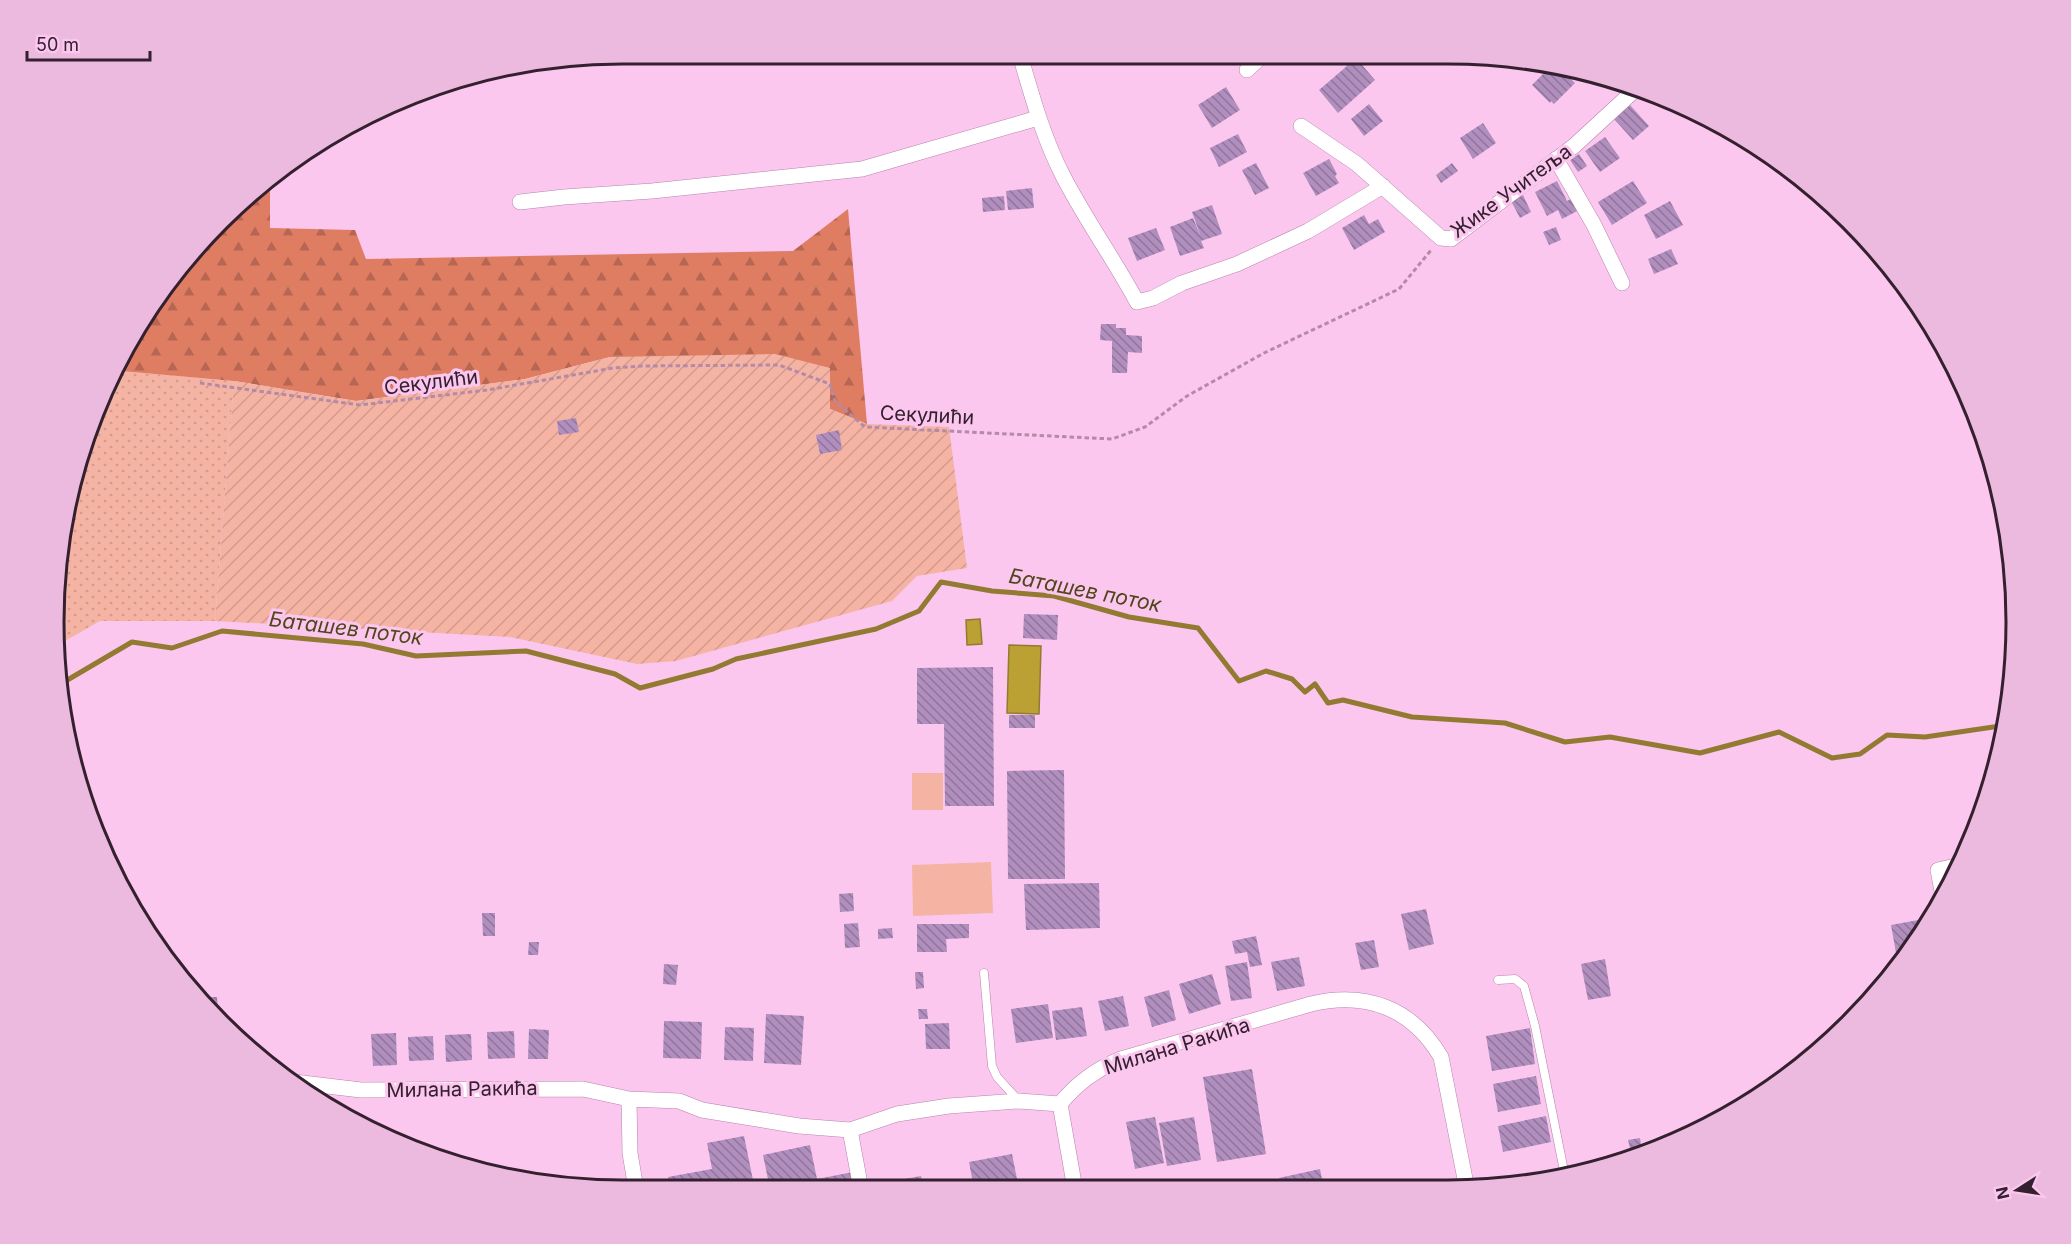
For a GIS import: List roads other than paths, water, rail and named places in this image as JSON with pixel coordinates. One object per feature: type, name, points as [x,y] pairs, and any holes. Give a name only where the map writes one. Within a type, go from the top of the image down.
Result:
[{"type":"street","points":[[1023,64],[1038,118],[1062,175],[1137,302],[1153,298],[1182,283],[1237,264],[1298,236],[1383,186]]},
{"type":"street","points":[[1247,70],[1253,64]]},
{"type":"street","name":"Жике Учитеља","points":[[1301,126],[1357,164],[1441,238],[1451,239],[1556,159],[1629,95]]},
{"type":"street","points":[[520,202],[862,169],[1038,118]]},
{"type":"street","points":[[1556,159],[1594,225],[1622,283]]},
{"type":"street","points":[[1941,884],[1938,870],[1950,867]]},
{"type":"street","name":"Милана Ракића","points":[[310,1085],[361,1090],[583,1089],[629,1099],[679,1101],[702,1110],[788,1124],[850,1130],[897,1114],[949,1106],[1019,1101],[1060,1104],[1091,1074],[1121,1059],[1325,1000],[1365,1000],[1387,1007],[1409,1019],[1427,1036],[1441,1057],[1465,1179]]},
{"type":"street","points":[[629,1099],[630,1153],[634,1180]]},
{"type":"street","points":[[1060,1104],[1073,1180]]},
{"type":"street","points":[[850,1130],[859,1180]]},
{"type":"lane","points":[[984,973],[992,1066],[997,1077],[1019,1101]]},
{"type":"lane","points":[[1498,980],[1510,978],[1522,983],[1535,1026],[1563,1168]]},
{"type":"waterway","name":"Баташев поток","points":[[68,680],[132,642],[172,648],[222,631],[363,644],[416,656],[526,651],[615,674],[640,688],[713,669],[736,659],[876,629],[919,611],[941,582],[992,591],[1054,596],[1129,617],[1198,628],[1239,681],[1266,671],[1292,679],[1305,692],[1315,684],[1328,703],[1343,700],[1412,717],[1505,723],[1565,742],[1610,737],[1700,753],[1779,732],[1832,758],[1860,754],[1887,735],[1925,737],[1997,726]]}]
